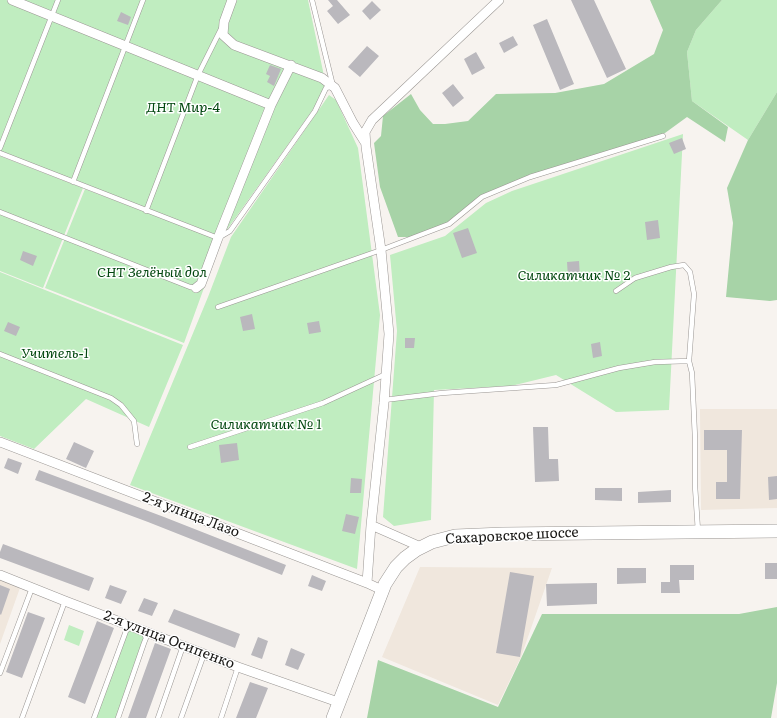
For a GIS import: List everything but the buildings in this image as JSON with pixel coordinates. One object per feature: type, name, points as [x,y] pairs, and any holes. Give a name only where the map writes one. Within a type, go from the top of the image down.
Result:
[{"type":"main road","name":"Сахаровское шоссе","points":[[333,718],[382,590],[392,572],[400,562],[421,547],[443,538],[460,536],[698,531],[777,531]]},
{"type":"street","points":[[12,0],[271,105]]},
{"type":"street","points":[[232,0],[224,22],[223,35],[234,44],[322,78],[333,86],[365,143]]},
{"type":"street","points":[[367,583],[389,334],[381,250],[365,143],[365,132],[372,120],[499,0]]},
{"type":"street","points":[[196,288],[201,284],[271,105],[291,65]]},
{"type":"street","name":"2-я улица Лазо","points":[[0,442],[382,590]]},
{"type":"street","points":[[371,525],[421,547]]},
{"type":"street","name":"2-я улица Осипенко","points":[[0,575],[238,667],[338,702]]},
{"type":"lane","points":[[0,148],[58,0]]},
{"type":"lane","points":[[73,182],[143,0]]},
{"type":"lane","points":[[0,153],[218,238],[230,231],[315,111],[326,88],[333,86],[312,0]]},
{"type":"lane","points":[[146,211],[198,75],[224,22]]},
{"type":"lane","points":[[218,307],[381,250],[449,224],[482,197],[530,177],[664,136]]},
{"type":"lane","points":[[0,212],[190,287],[196,288]]},
{"type":"lane","points":[[616,291],[635,278],[671,267],[684,265],[690,272],[694,294],[689,361],[692,373],[695,438],[695,486],[698,531]]},
{"type":"lane","points":[[0,354],[111,398],[121,405],[134,421],[137,444]]},
{"type":"lane","points":[[384,400],[442,393],[556,385],[618,368],[655,362],[689,361]]},
{"type":"lane","points":[[190,447],[323,403],[386,374]]},
{"type":"lane","points":[[0,673],[32,588]]},
{"type":"lane","points":[[22,718],[65,601]]},
{"type":"lane","points":[[94,718],[126,630],[130,627],[140,629],[145,633],[146,638],[118,718]]},
{"type":"lane","points":[[158,718],[183,646]]},
{"type":"lane","points":[[181,718],[204,654]]},
{"type":"lane","points":[[220,718],[238,667]]},
{"type":"shaded area","points":[[700,409],[777,409],[777,508],[701,510]]},
{"type":"shaded area","points":[[420,567],[552,568],[521,657],[498,705],[382,657]]},
{"type":"shaded area","points":[[0,576],[21,585],[0,644]]},
{"type":"green space","name":"ДНТ Мир-4","points":[[0,0],[308,0],[327,90],[221,238],[0,151]]},
{"type":"green space","points":[[650,0],[722,0],[696,30],[687,52],[692,101],[728,127],[725,142],[687,117],[665,133],[530,177],[482,197],[449,224],[415,237],[398,237],[380,187],[374,143],[381,136],[383,116],[411,94],[420,110],[433,124],[445,124],[468,121],[496,94],[555,93],[604,84],[654,54],[663,30]]},
{"type":"green space","points":[[722,0],[777,0],[777,92],[748,140],[692,101],[687,52],[696,30]]},
{"type":"green space","points":[[777,92],[777,300],[770,301],[726,297],[733,223],[727,188],[748,140]]},
{"type":"green space","name":"Силикатчик № 1","points":[[329,95],[336,100],[358,148],[380,315],[357,569],[130,485],[208,297],[231,237]]},
{"type":"green space","name":"Силикатчик № 2","points":[[683,134],[669,410],[616,412],[556,375],[511,386],[434,390],[431,520],[394,526],[383,517],[397,331],[390,255],[445,236],[486,203],[512,191]]},
{"type":"green space","points":[[0,156],[83,188],[43,288],[0,271]]},
{"type":"green space","name":"СНТ Зелёный дол","points":[[85,189],[221,241],[184,343],[45,288]]},
{"type":"green space","name":"Учитель-1","points":[[0,272],[183,345],[149,427],[86,399],[34,449],[0,436]]},
{"type":"green space","points":[[777,607],[777,683],[771,718],[367,718],[378,660],[498,707],[542,614],[739,614]]},
{"type":"green space","points":[[69,625],[84,631],[79,646],[64,640]]},
{"type":"green space","points":[[132,628],[146,638],[118,718],[94,718],[126,631]]}]
